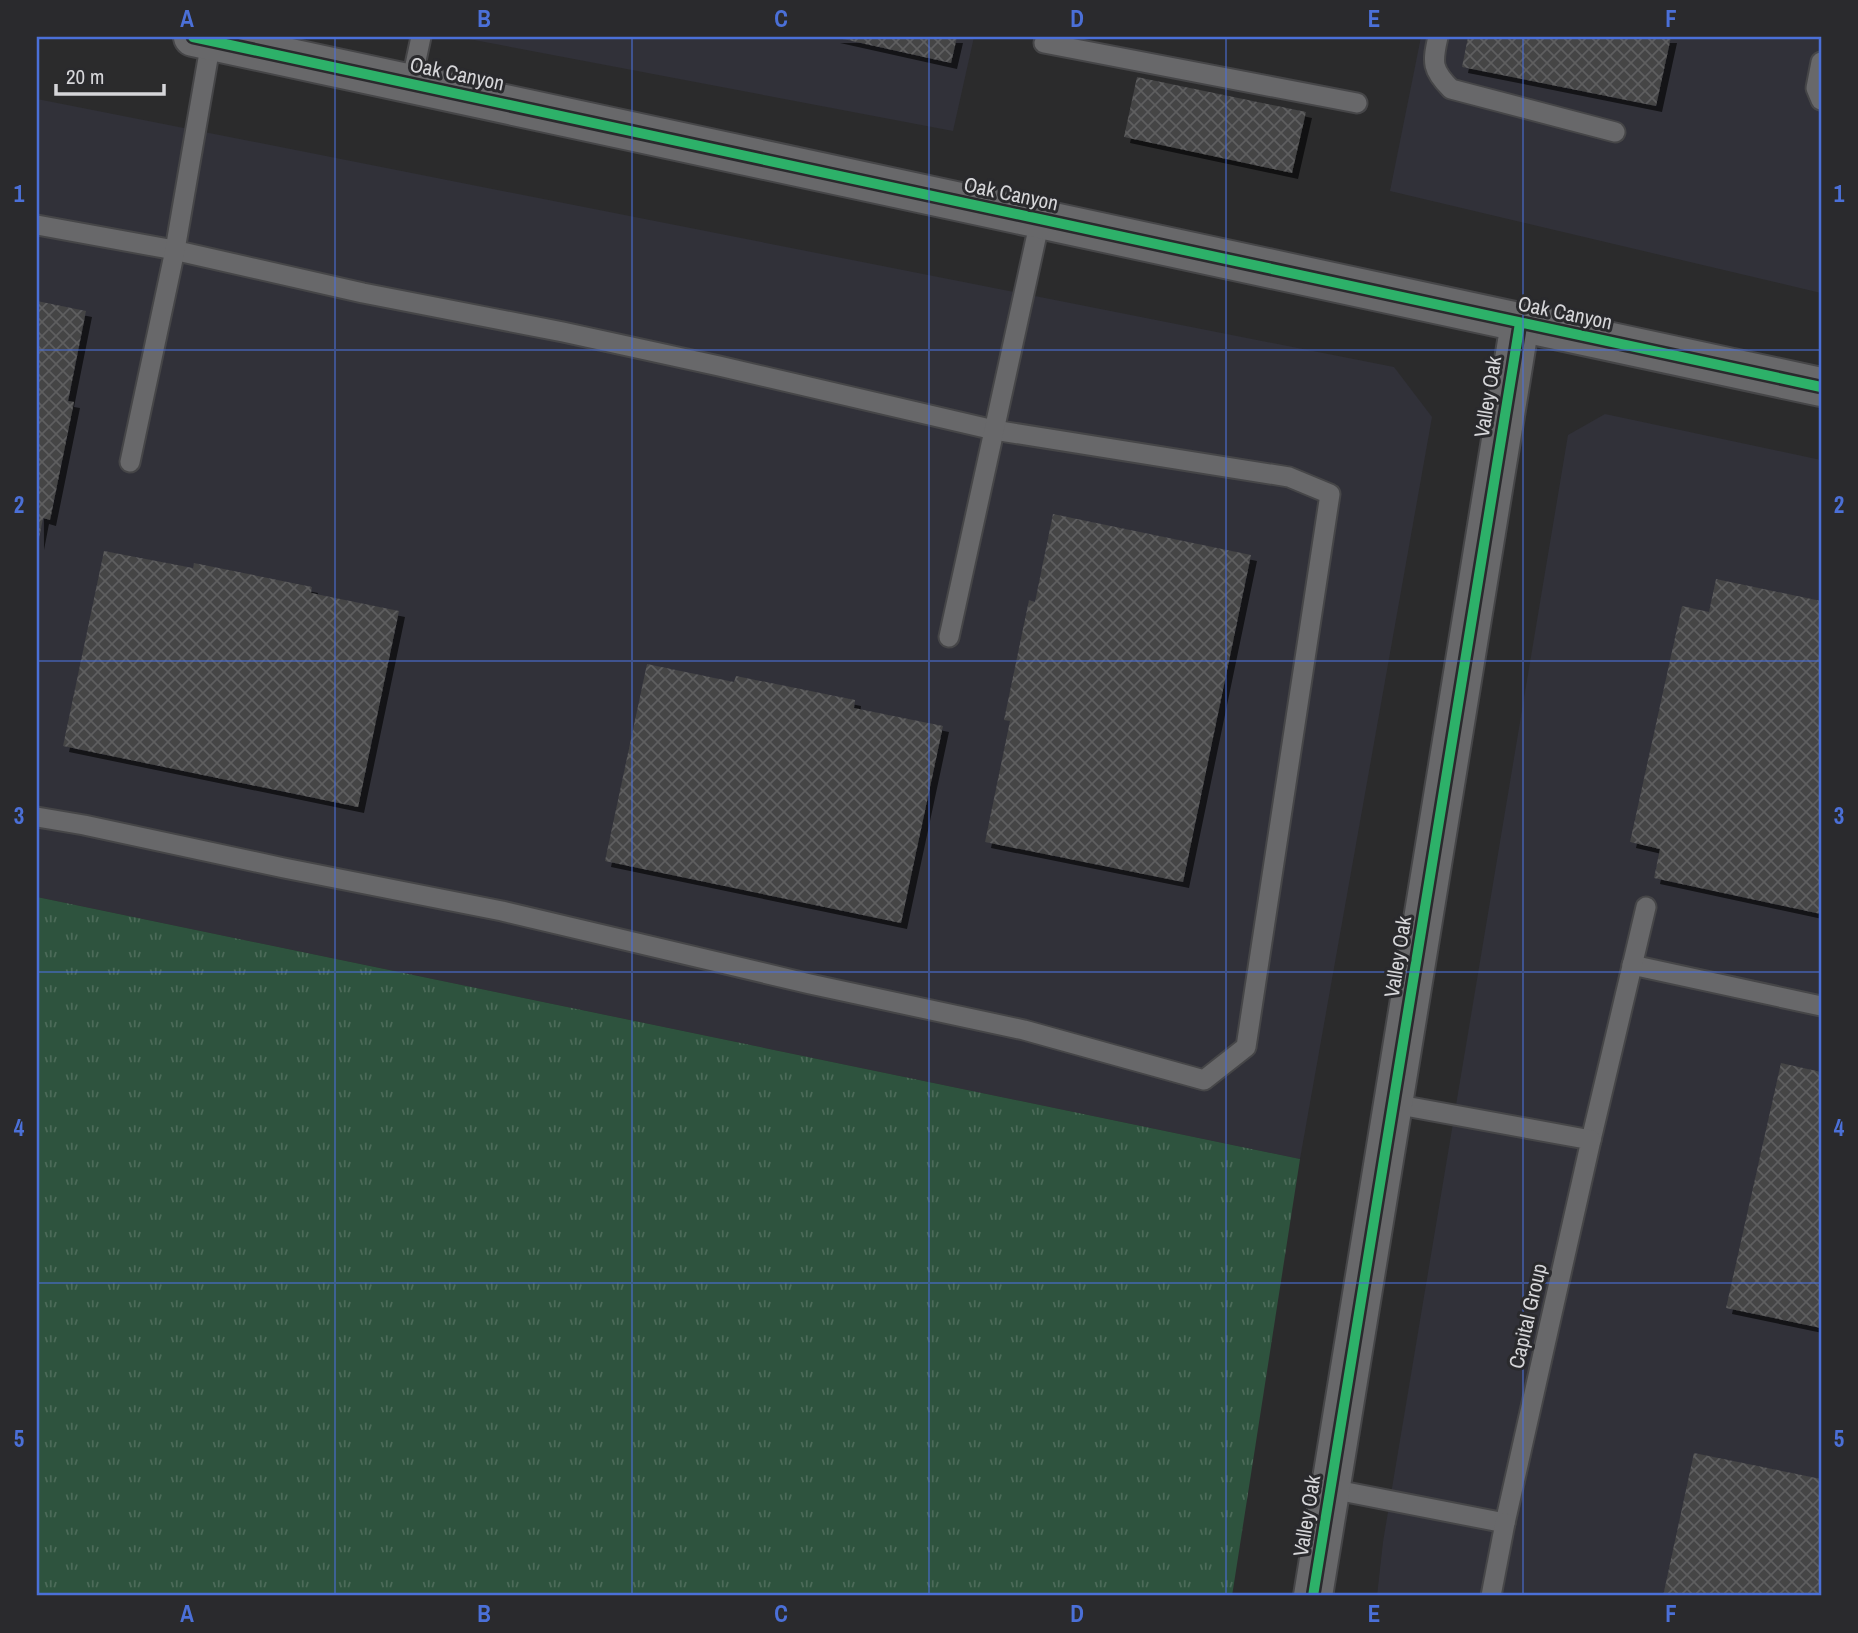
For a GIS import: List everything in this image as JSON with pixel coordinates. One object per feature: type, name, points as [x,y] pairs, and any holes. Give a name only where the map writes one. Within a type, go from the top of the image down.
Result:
[{"type":"street","name":"Oak Canyon","points":[[202,39],[1821,387]]},
{"type":"street","name":"Valley Oak","points":[[1313,1596],[1520,323]]},
{"type":"lane","points":[[411,84],[421,37]]},
{"type":"lane","points":[[1438,37],[1434,53],[1437,75],[1451,89],[1615,132]]},
{"type":"lane","points":[[130,462],[175,250],[202,39]]},
{"type":"lane","points":[[1044,43],[1357,103]]},
{"type":"lane","points":[[1821,62],[1816,88],[1821,100]]},
{"type":"lane","points":[[948,637],[1040,220]]},
{"type":"lane","points":[[37,225],[175,250],[363,293],[563,332],[994,430],[1289,477],[1331,494],[1246,1047],[1204,1080],[1024,1030],[797,981],[502,911],[37,817]]},
{"type":"lane","name":"Capital Group","points":[[1491,1596],[1591,1140],[1646,907]]},
{"type":"lane","points":[[1632,965],[1821,1006]]},
{"type":"lane","points":[[1394,1104],[1591,1140]]},
{"type":"lane","points":[[1331,1489],[1505,1523]]},
{"type":"shaded area","points":[[458,37],[974,37],[953,131]]},
{"type":"shaded area","points":[[1421,37],[1821,37],[1821,293],[1390,191]]},
{"type":"shaded area","points":[[37,99],[1394,367],[1432,417],[1300,1159],[37,897]]},
{"type":"shaded area","points":[[1605,414],[1821,460],[1821,1596],[1377,1596],[1383,1542],[1568,435]]},
{"type":"green space","points":[[37,897],[1300,1159],[1232,1596],[37,1596]]},
{"type":"building","points":[[834,37],[957,37],[951,63]]},
{"type":"building","points":[[1468,37],[1671,37],[1656,106],[1462,67]]},
{"type":"building","points":[[1137,77],[1306,112],[1292,173],[1124,137]]},
{"type":"building","points":[[37,301],[86,311],[68,401],[74,402],[50,520],[43,518],[38,544]]},
{"type":"building","points":[[1053,514],[1251,555],[1183,882],[985,842],[1010,721],[1004,720],[1029,600],[1035,602]]},
{"type":"building","points":[[104,551],[193,568],[194,563],[312,587],[311,593],[399,611],[358,807],[63,746]]},
{"type":"building","points":[[1716,579],[1821,601],[1821,914],[1654,878],[1660,849],[1630,842],[1682,606],[1709,612]]},
{"type":"building","points":[[647,664],[734,682],[736,676],[855,700],[854,708],[943,726],[901,923],[605,861]]},
{"type":"building","points":[[1781,1063],[1821,1072],[1821,1328],[1726,1308]]},
{"type":"building","points":[[1694,1453],[1821,1479],[1821,1596],[1663,1596]]},
{"type":"cycle path","points":[[193,37],[1821,387]]},
{"type":"cycle path","points":[[1313,1596],[1520,323]]}]
